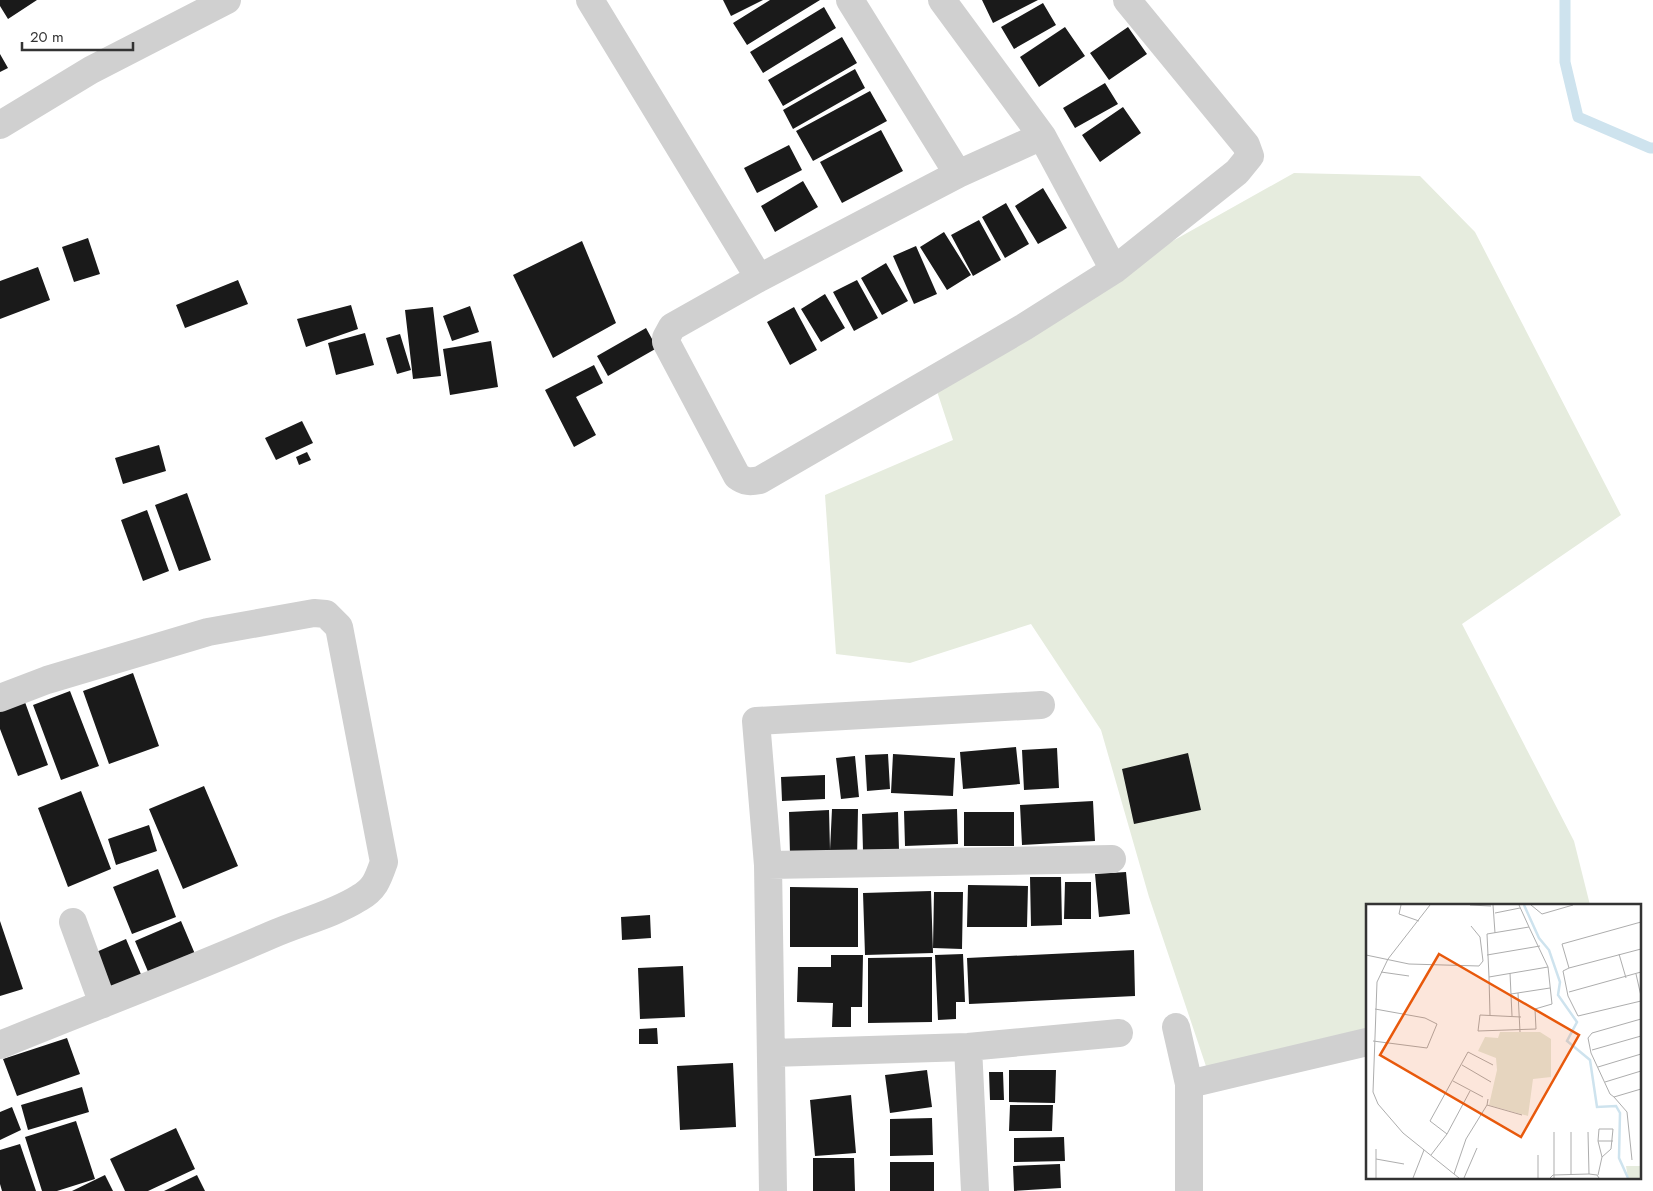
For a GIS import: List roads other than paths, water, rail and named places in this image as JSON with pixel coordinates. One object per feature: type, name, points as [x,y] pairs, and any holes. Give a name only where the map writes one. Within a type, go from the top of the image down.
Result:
[{"type":"street","points":[[0,125],[91,70],[227,0]]},
{"type":"street","points":[[590,0],[759,278]]},
{"type":"street","points":[[850,0],[958,174]]},
{"type":"street","points":[[942,0],[1042,136],[1114,270]]},
{"type":"street","points":[[1042,136],[958,174],[759,278],[672,327],[666,342],[736,476],[749,482],[760,480],[1024,327],[1114,270],[1237,172],[1250,156],[1246,145],[1128,0]]},
{"type":"street","points":[[0,698],[47,680],[208,632],[314,613],[326,614],[339,627],[384,862],[376,884],[360,898],[337,909],[280,931],[190,970],[0,1045]]},
{"type":"street","points":[[773,1191],[768,866],[756,721],[1041,705]]},
{"type":"street","points":[[768,866],[1112,859]]},
{"type":"street","points":[[73,922],[103,1004]]},
{"type":"street","points":[[1176,1028],[1190,1084],[1189,1191]]},
{"type":"street","points":[[771,1053],[968,1047],[1119,1033]]},
{"type":"street","points":[[1190,1084],[1366,1042]]},
{"type":"street","points":[[968,1047],[975,1191]]},
{"type":"waterway","points":[[1565,0],[1565,62],[1578,117],[1653,148]]}]
